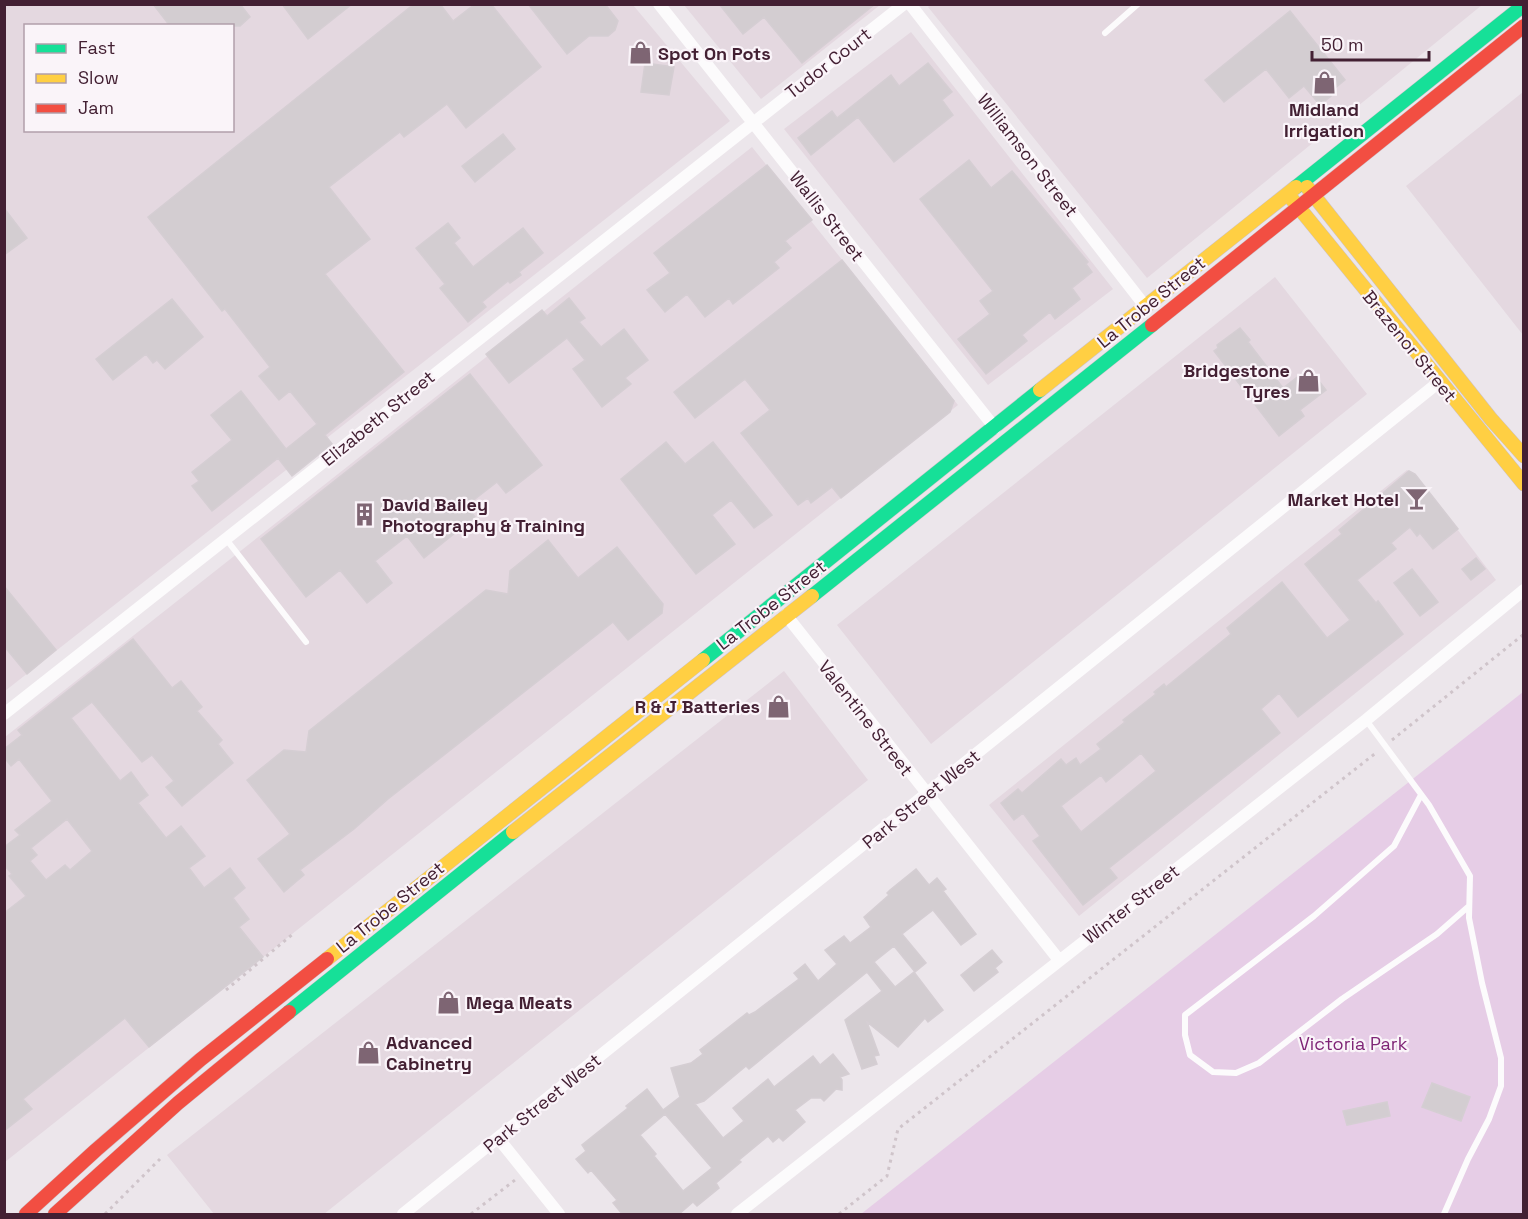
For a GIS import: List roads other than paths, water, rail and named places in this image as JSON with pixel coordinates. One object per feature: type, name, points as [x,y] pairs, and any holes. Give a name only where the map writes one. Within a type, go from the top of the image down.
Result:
[{"type":"main road","name":"La Trobe Street","points":[[26,1215],[96,1150],[200,1060],[1524,5]]},
{"type":"main road","name":"La Trobe Street","points":[[55,1215],[178,1103],[388,932],[1006,442],[1524,26]]},
{"type":"main road","name":"Brazenor Street","points":[[1302,182],[1452,371],[1524,456]]},
{"type":"main road","name":"Brazenor Street","points":[[1288,194],[1524,484]]},
{"type":"main road","points":[[1145,306],[1157,320]]},
{"type":"main road","points":[[1439,382],[1452,371]]},
{"type":"main road","points":[[995,428],[1006,442]]},
{"type":"main road","points":[[775,602],[786,615]]},
{"type":"street","name":"Wallis Street","points":[[659,4],[995,428]]},
{"type":"street","name":"Tudor Court","points":[[753,122],[904,4]]},
{"type":"street","name":"Williamson Street","points":[[910,4],[1145,306]]},
{"type":"street","name":"Elizabeth Street","points":[[4,714],[753,122]]},
{"type":"street","name":"Park Street West","points":[[403,1215],[1439,382]]},
{"type":"street","name":"Winter Street","points":[[737,1215],[1366,720],[1524,590]]},
{"type":"street","name":"Valentine Street","points":[[786,615],[1059,960]]},
{"type":"street","points":[[498,1138],[560,1215]]},
{"type":"lane","points":[[1105,33],[1138,4]]},
{"type":"lane","points":[[226,539],[306,642]]},
{"type":"lane","points":[[1366,720],[1421,795],[1470,876],[1469,918],[1482,983],[1501,1058],[1501,1086],[1489,1119],[1468,1159],[1444,1215]]},
{"type":"lane","points":[[1421,795],[1394,846],[1314,916],[1185,1015],[1185,1035],[1190,1055],[1213,1072],[1236,1072],[1258,1063],[1342,999],[1437,934],[1469,906]]},
{"type":"place","name":"Spot On Pots","points":[[640,53]]},
{"type":"place","name":"Midland Irrigation","points":[[1324,83]]},
{"type":"place","name":"Bridgestone Tyres","points":[[1308,380]]},
{"type":"place","name":"Market Hotel","points":[[1417,499]]},
{"type":"place","name":"David Bailey Photography & Training","points":[[364,514]]},
{"type":"place","name":"R & J Batteries","points":[[778,706]]},
{"type":"place","name":"Mega Meats","points":[[448,1002]]},
{"type":"place","name":"Advanced Cabinetry","points":[[368,1052]]},
{"type":"park label","name":"Victoria Park","points":[[1353,1043]]}]
